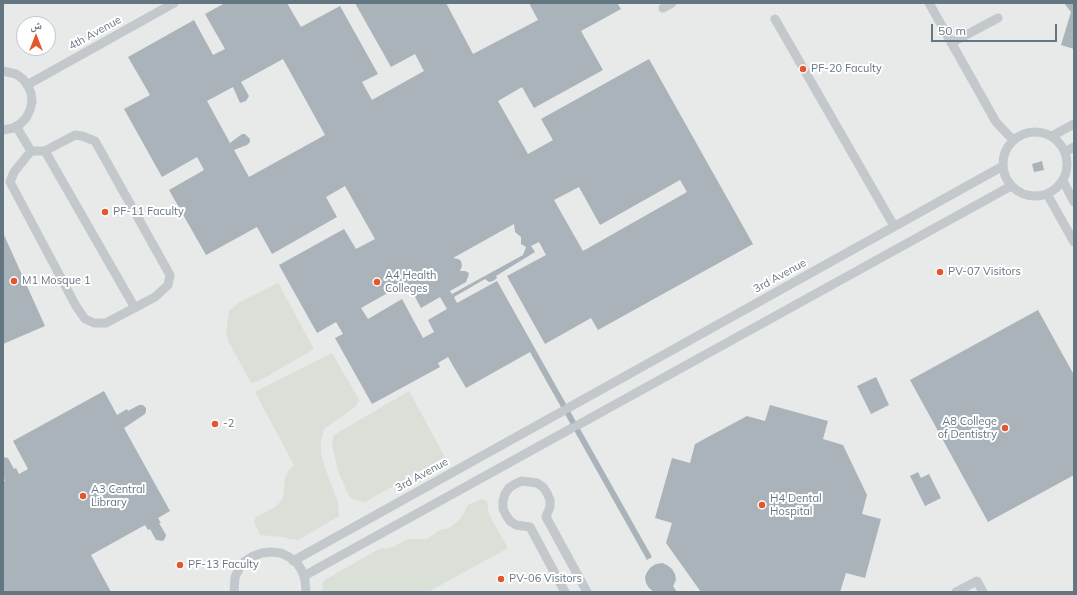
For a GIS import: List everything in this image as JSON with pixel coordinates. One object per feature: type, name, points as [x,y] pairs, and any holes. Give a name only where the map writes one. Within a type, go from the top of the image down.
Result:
[{"type":"lane","name":"4th Avenue","points":[[28,85],[174,3]]},
{"type":"lane","points":[[929,3],[996,122],[1013,140]]},
{"type":"lane","points":[[951,43],[998,18]]},
{"type":"lane","points":[[775,19],[894,226]]},
{"type":"lane","points":[[3,71],[16,74],[23,79],[28,85],[32,102],[26,118],[16,126],[3,130]]},
{"type":"lane","points":[[1052,136],[1074,124]]},
{"type":"lane","points":[[16,126],[32,151]]},
{"type":"lane","points":[[1036,131],[1052,136],[1059,142],[1065,152],[1068,165],[1063,181],[1057,188],[1047,194],[1034,196],[1025,195],[1017,191],[1006,179],[1003,166],[1004,154],[1013,140],[1028,132],[1036,131]]},
{"type":"lane","points":[[75,135],[95,141],[170,275],[168,285],[155,297],[106,323],[94,323],[85,319],[76,306],[10,182],[14,172],[32,151],[45,151],[75,135]]},
{"type":"lane","points":[[1065,152],[1074,147]]},
{"type":"lane","points":[[45,151],[135,308]]},
{"type":"lane","name":"3rd Avenue","points":[[293,561],[1003,166]]},
{"type":"lane","points":[[1063,181],[1074,202]]},
{"type":"lane","points":[[304,576],[1011,186]]},
{"type":"lane","points":[[1047,194],[1074,242]]},
{"type":"lane","points":[[565,592],[530,527],[516,525],[510,521],[503,509],[505,494],[509,488],[522,481],[537,483],[543,487],[547,493],[550,500],[550,507],[546,517],[587,592]]},
{"type":"lane","points":[[234,592],[235,577],[239,568],[245,561],[253,556],[271,552],[280,554],[297,564],[304,576],[306,592]]},
{"type":"lane","points":[[956,592],[977,581],[983,592]]},
{"type":"shaded area","points":[[3,3],[1074,3],[1074,592],[3,592]]},
{"type":"shaded area","points":[[278,283],[314,349],[259,381],[251,383],[228,340],[226,333],[229,311],[240,302]]},
{"type":"shaded area","points":[[332,353],[359,400],[356,406],[324,429],[321,441],[321,453],[338,502],[339,516],[298,540],[260,535],[254,522],[256,517],[275,507],[283,499],[285,478],[289,470],[294,465],[255,392]]},
{"type":"shaded area","points":[[409,391],[445,457],[365,502],[354,500],[349,496],[338,471],[332,445],[334,435]]},
{"type":"shaded area","points":[[482,499],[487,501],[489,515],[508,548],[428,592],[322,592],[323,581],[379,549],[394,547],[407,539],[427,539],[440,530],[451,527],[461,518],[468,505]]},
{"type":"building","name":"A4 Health Colleges","points":[[225,3],[287,3],[301,27],[340,6],[378,74],[362,82],[372,100],[424,71],[415,54],[391,67],[355,3],[446,3],[473,54],[538,20],[529,3],[617,3],[621,9],[581,31],[603,70],[534,108],[522,87],[498,101],[528,154],[553,140],[541,119],[649,59],[753,244],[598,330],[591,318],[545,344],[507,276],[546,255],[539,242],[531,246],[535,252],[496,276],[497,278],[493,281],[489,282],[485,279],[454,297],[457,303],[497,281],[652,557],[647,560],[530,352],[466,388],[448,357],[438,363],[440,367],[372,404],[335,338],[343,334],[336,322],[317,333],[279,265],[344,229],[356,249],[375,239],[345,186],[326,197],[337,217],[272,254],[257,227],[206,255],[169,190],[204,170],[197,157],[162,177],[124,109],[150,95],[128,57],[194,20],[213,55],[225,49],[205,14]],"holes":[[[283,59],[325,135],[249,177],[234,150],[247,145],[250,142],[250,139],[245,134],[242,134],[230,143],[207,101],[233,87],[240,103],[246,101],[249,96],[241,82]],[[680,180],[687,192],[583,251],[554,200],[579,187],[600,225]],[[514,224],[515,232],[521,237],[521,244],[526,247],[523,255],[452,294],[450,291],[466,282],[469,273],[460,271],[462,266],[461,261],[453,258]],[[407,282],[421,308],[440,297],[447,309],[428,320],[434,332],[423,338],[402,299],[368,319],[361,308]]]},
{"type":"building","points":[[1064,3],[1074,3],[1074,49],[1061,45],[1071,12]]},
{"type":"building","points":[[1042,161],[1044,170],[1034,172],[1032,164]]},
{"type":"building","name":"M1 Mosque 1","points":[[4,235],[45,326],[3,344],[3,236]]},
{"type":"building","name":"A8 College of Dentistry","points":[[1038,310],[1074,375],[1074,475],[988,522],[910,380]]},
{"type":"building","points":[[876,377],[889,405],[871,414],[857,386]]},
{"type":"building","name":"A3 Central Library","points":[[104,391],[117,415],[127,409],[128,411],[139,405],[143,405],[146,408],[145,414],[124,428],[170,511],[158,518],[161,523],[159,523],[166,535],[165,538],[163,541],[156,540],[150,529],[148,530],[145,525],[91,555],[111,592],[3,592],[3,482],[5,481],[3,476],[3,457],[8,458],[14,469],[16,468],[19,474],[28,469],[13,441]]},
{"type":"building","name":"H4 Dental Hospital","points":[[770,405],[828,421],[823,439],[843,445],[867,495],[862,514],[881,519],[865,578],[846,573],[840,592],[701,592],[666,543],[672,523],[655,518],[672,458],[690,463],[695,444],[747,416],[765,421]]},
{"type":"building","points":[[918,472],[921,478],[929,474],[941,498],[925,506],[910,476]]},
{"type":"building","points":[[662,563],[672,569],[675,574],[676,580],[673,586],[677,592],[654,592],[646,583],[645,577],[651,567]]},
{"type":"place","name":"PF-20 Faculty","points":[[803,69]]},
{"type":"place","name":"PF-11 Faculty","points":[[105,212]]},
{"type":"place","name":"PV-07 Visitors","points":[[940,272]]},
{"type":"place","name":"M1 Mosque 1","points":[[14,281]]},
{"type":"place","name":"A4 Health Colleges","points":[[377,282]]},
{"type":"place","name":"-2","points":[[215,424]]},
{"type":"place","name":"A8 College of Dentistry","points":[[1005,428]]},
{"type":"place","name":"A3 Central Library","points":[[83,496]]},
{"type":"place","name":"H4 Dental Hospital","points":[[762,505]]},
{"type":"place","name":"PF-13 Faculty","points":[[180,565]]},
{"type":"place","name":"PV-06 Visitors","points":[[501,579]]}]
